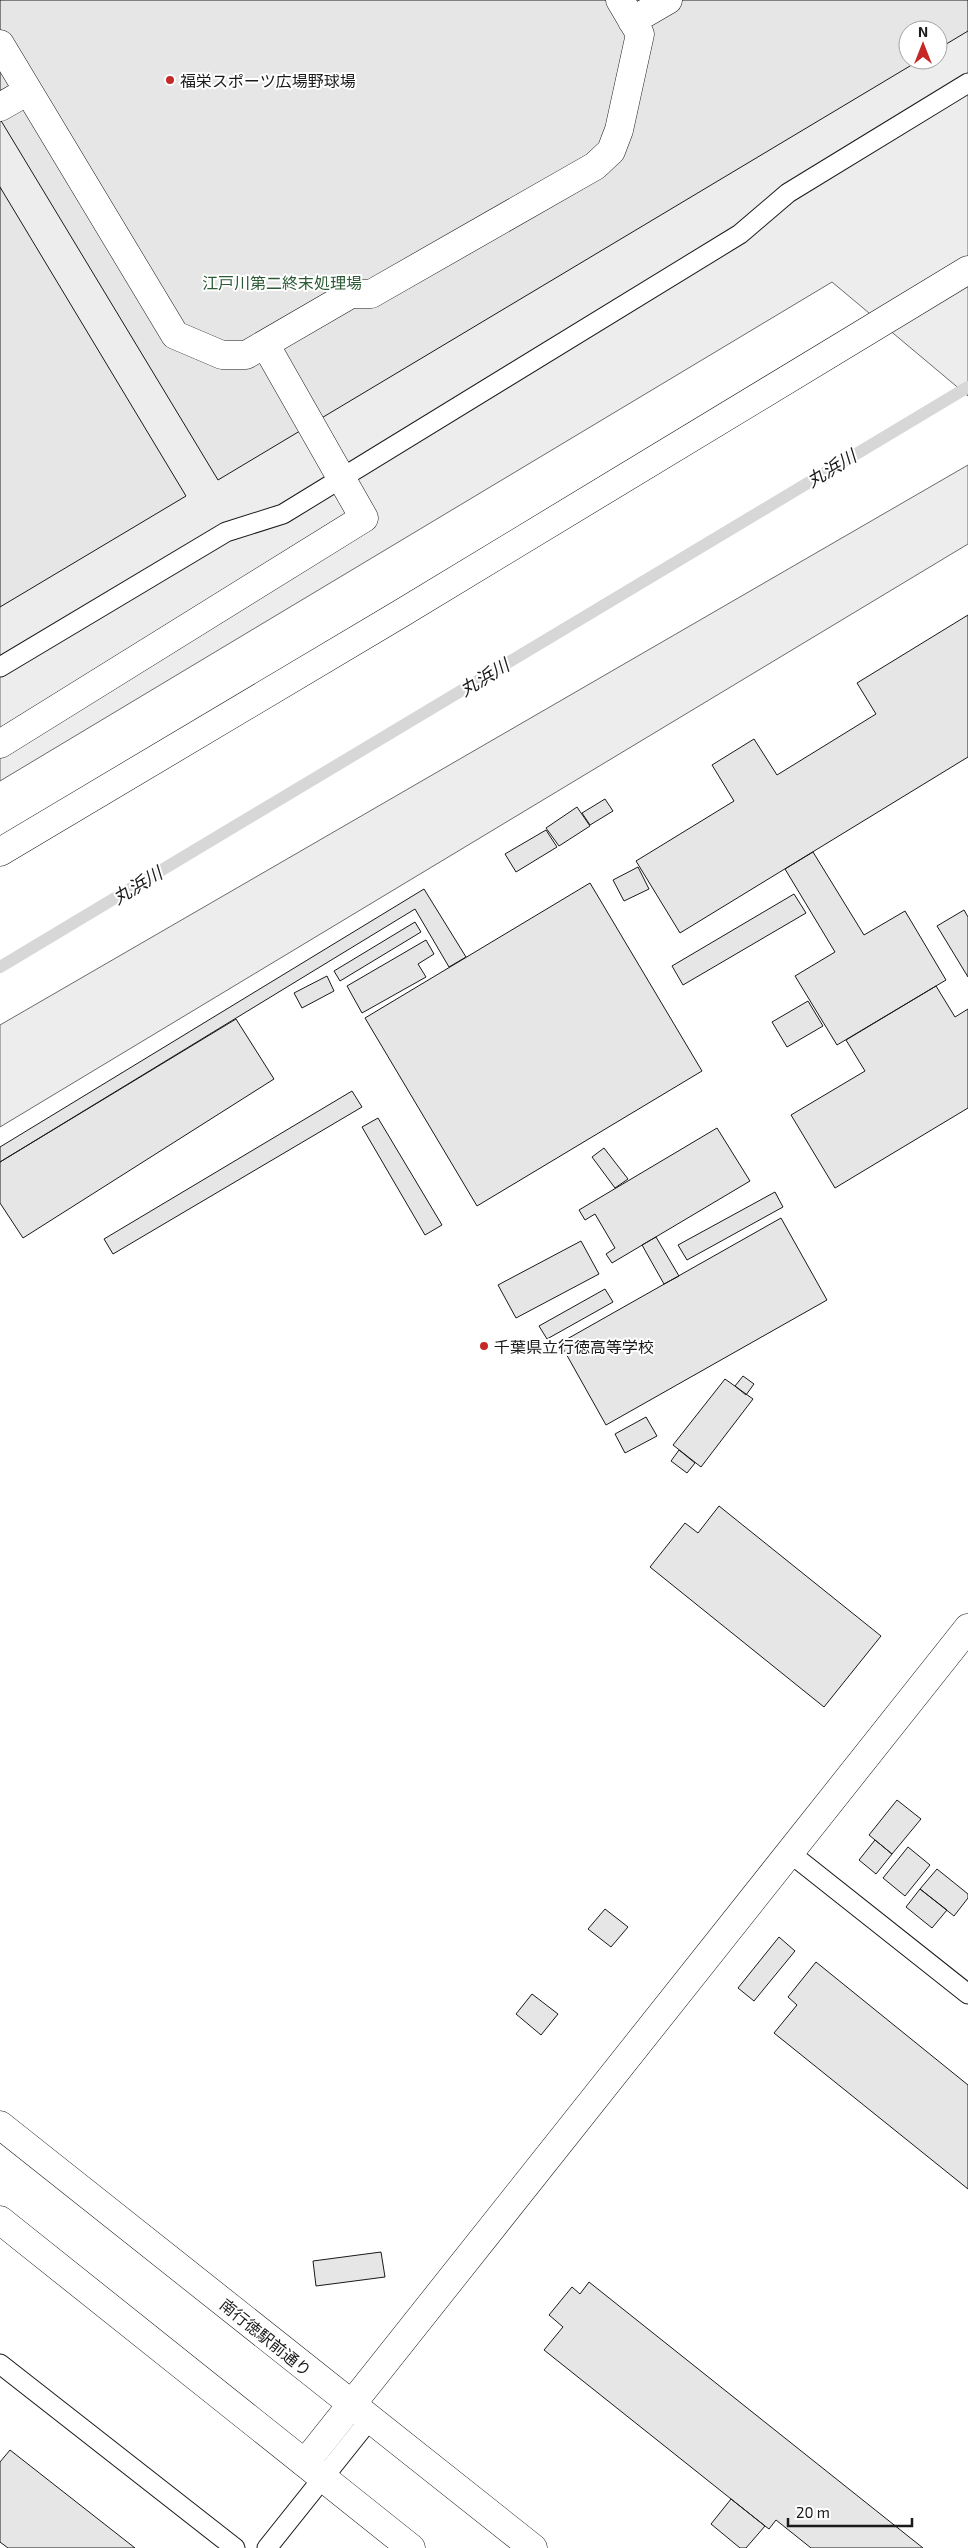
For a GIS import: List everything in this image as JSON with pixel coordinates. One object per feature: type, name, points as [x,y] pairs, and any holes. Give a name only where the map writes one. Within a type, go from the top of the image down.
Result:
[{"type":"street","points":[[0,44],[174,336],[222,355],[246,355],[351,294],[371,294],[595,166],[611,151],[619,130],[640,34],[626,10],[668,0]]},
{"type":"street","points":[[0,108],[28,91]]},
{"type":"street","points":[[0,852],[400,614],[968,270]]},
{"type":"street","points":[[0,744],[364,518],[265,344]]},
{"type":"street","points":[[314,2470],[361,2412],[790,1853],[968,1628]]},
{"type":"street","name":"南行徳駅前通り","points":[[0,2126],[533,2548]]},
{"type":"street","points":[[0,2220],[411,2548]]},
{"type":"lane","points":[[0,667],[226,532],[283,514],[740,234],[788,192],[968,83]]},
{"type":"lane","points":[[790,1853],[968,1994]]},
{"type":"lane","points":[[0,2364],[235,2548]]},
{"type":"lane","points":[[267,2548],[314,2470]]},
{"type":"shaded area","name":"江戸川第二終末処理場","points":[[0,0],[968,0],[968,396],[832,282],[0,781]]},
{"type":"shaded area","points":[[968,465],[968,544],[0,1127],[0,1025]]},
{"type":"building","points":[[0,0],[968,0],[968,31],[948,43],[948,20],[898,20],[898,70],[903,70],[218,480],[0,119]]},
{"type":"building","points":[[0,187],[186,496],[0,607]]},
{"type":"building","points":[[968,615],[968,757],[680,933],[636,861],[734,801],[712,765],[754,739],[777,775],[876,714],[857,683]]},
{"type":"building","points":[[605,799],[613,811],[590,825],[582,813]]},
{"type":"building","points":[[577,807],[590,826],[559,846],[546,828]]},
{"type":"building","points":[[546,830],[557,847],[516,872],[505,854]]},
{"type":"building","points":[[813,852],[864,935],[905,911],[946,980],[837,1045],[795,976],[835,952],[785,869]]},
{"type":"building","points":[[638,867],[649,889],[624,901],[613,880]]},
{"type":"building","points":[[590,883],[702,1071],[477,1206],[365,1018]]},
{"type":"building","points":[[424,889],[466,957],[449,967],[415,909],[0,1162],[0,1147]]},
{"type":"building","points":[[794,894],[806,913],[683,985],[672,966]]},
{"type":"building","points":[[964,910],[968,917],[968,977],[937,926]]},
{"type":"building","points":[[415,922],[421,932],[340,981],[334,971]]},
{"type":"building","points":[[426,940],[434,954],[418,964],[426,977],[362,1013],[347,986]]},
{"type":"building","points":[[327,976],[334,991],[302,1008],[294,993]]},
{"type":"building","points":[[936,986],[955,1017],[968,1009],[968,1108],[835,1188],[791,1115],[865,1071],[846,1040]]},
{"type":"building","points":[[808,1001],[823,1026],[787,1047],[772,1022]]},
{"type":"building","points":[[236,1019],[274,1079],[23,1238],[0,1203],[0,1162]]},
{"type":"building","points":[[352,1091],[362,1107],[113,1254],[104,1239]]},
{"type":"building","points":[[378,1118],[442,1225],[425,1235],[362,1127]]},
{"type":"building","points":[[717,1128],[750,1181],[612,1263],[606,1254],[615,1248],[595,1214],[585,1220],[579,1210]]},
{"type":"building","points":[[604,1148],[628,1179],[615,1188],[592,1157]]},
{"type":"building","points":[[775,1192],[783,1207],[687,1260],[678,1245]]},
{"type":"building","points":[[781,1218],[827,1300],[606,1425],[560,1343]]},
{"type":"building","points":[[656,1237],[679,1276],[664,1284],[642,1245]]},
{"type":"building","points":[[581,1241],[599,1274],[516,1318],[498,1285]]},
{"type":"building","points":[[605,1289],[613,1302],[547,1339],[539,1326]]},
{"type":"building","points":[[743,1376],[754,1384],[746,1395],[735,1386]]},
{"type":"building","points":[[725,1379],[753,1399],[701,1467],[673,1445]]},
{"type":"building","points":[[646,1417],[657,1436],[625,1453],[615,1434]]},
{"type":"building","points":[[679,1450],[695,1463],[687,1473],[671,1461]]},
{"type":"building","points":[[719,1506],[881,1636],[824,1707],[650,1567],[685,1523],[698,1533]]},
{"type":"building","points":[[897,1800],[921,1819],[892,1854],[869,1835]]},
{"type":"building","points":[[875,1840],[892,1854],[876,1874],[859,1860]]},
{"type":"building","points":[[908,1847],[930,1865],[905,1896],[883,1878]]},
{"type":"building","points":[[937,1869],[968,1894],[968,1898],[954,1916],[920,1889]]},
{"type":"building","points":[[920,1889],[947,1910],[932,1928],[906,1907]]},
{"type":"building","points":[[605,1909],[628,1927],[611,1947],[588,1929]]},
{"type":"building","points":[[779,1937],[795,1951],[754,2001],[738,1988]]},
{"type":"building","points":[[816,1962],[968,2085],[968,2189],[774,2033],[797,2005],[788,1997]]},
{"type":"building","points":[[532,1994],[558,2014],[541,2035],[516,2014]]},
{"type":"building","points":[[381,2252],[385,2277],[316,2286],[313,2261]]},
{"type":"building","points":[[589,2282],[923,2548],[811,2548],[776,2520],[769,2529],[544,2350],[563,2327],[549,2315],[572,2287],[580,2294]]},
{"type":"building","points":[[10,2450],[135,2548],[8,2548],[0,2542],[0,2462]]},
{"type":"building","points":[[731,2499],[765,2526],[746,2548],[740,2548],[711,2524]]},
{"type":"waterway","name":"丸浜川","points":[[0,967],[968,387]]},
{"type":"place","name":"福栄スポーツ広場野球場","points":[[170,80]]},
{"type":"place","name":"千葉県立行徳高等学校","points":[[484,1346]]}]
